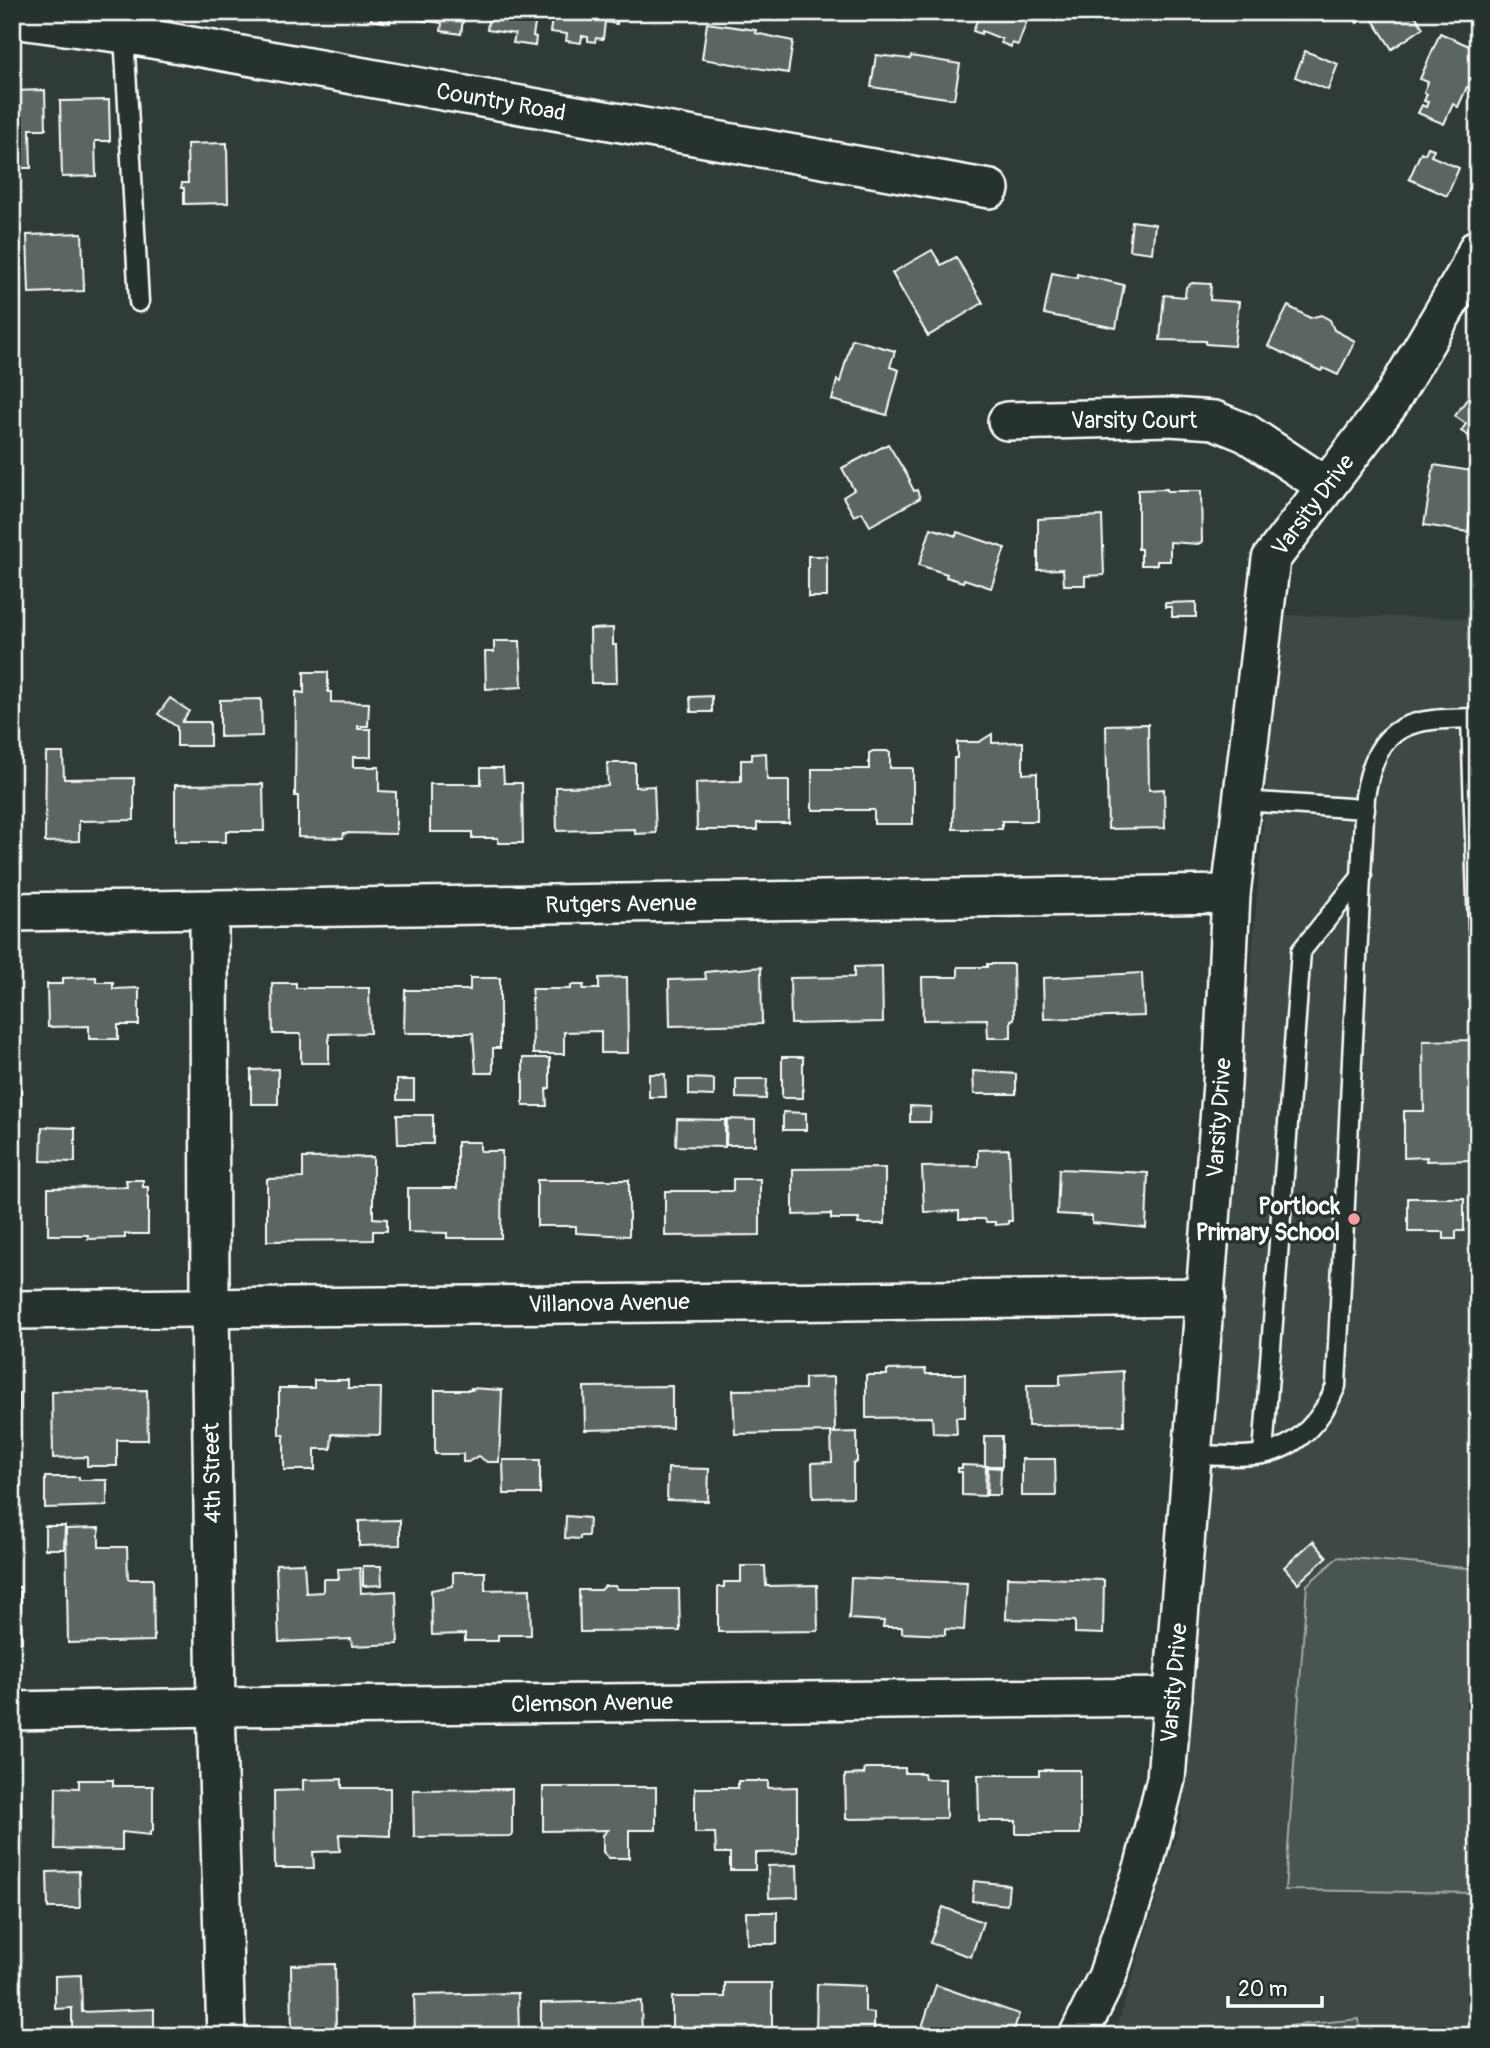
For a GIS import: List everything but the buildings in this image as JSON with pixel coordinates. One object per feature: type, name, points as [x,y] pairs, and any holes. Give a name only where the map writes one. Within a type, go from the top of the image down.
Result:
[{"type":"street","name":"Country Road","points":[[12,19],[124,34],[990,189]]},
{"type":"street","name":"Varsity Drive","points":[[1078,2036],[1107,1977],[1144,1865],[1166,1779],[1222,1084],[1231,894],[1271,559],[1389,404],[1466,274],[1478,248]]},
{"type":"street","name":"Varsity Court","points":[[1007,421],[1170,417],[1214,420],[1246,433],[1326,486]]},
{"type":"street","name":"Rutgers Avenue","points":[[12,912],[1231,894]]},
{"type":"street","name":"4th Street","points":[[209,910],[210,1307],[216,1707],[226,2036]]},
{"type":"street","name":"Villanova Avenue","points":[[12,1310],[1206,1297]]},
{"type":"street","name":"Clemson Avenue","points":[[12,1711],[1173,1697]]},
{"type":"lane","points":[[124,34],[139,302]]},
{"type":"lane","points":[[1192,1455],[1263,1454],[1283,1447],[1306,1433],[1328,1407],[1336,1386],[1365,809],[1370,767],[1384,743],[1401,727],[1427,719],[1474,718],[1478,929]]},
{"type":"lane","points":[[1242,801],[1365,809]]},
{"type":"lane","points":[[1263,1454],[1301,951],[1362,876]]},
{"type":"shaded area","name":"Portlock Primary School","points":[[1280,615],[1478,618],[1478,2036],[1114,2036],[1181,1820]]},
{"type":"shaded area","points":[[1338,1557],[1478,1569],[1478,1893],[1285,1890],[1307,1585]]},
{"type":"shaded area","points":[[1359,2019],[1361,2036],[1186,2036]]},
{"type":"place","name":"Portlock Primary School","points":[[1354,1219]]}]
